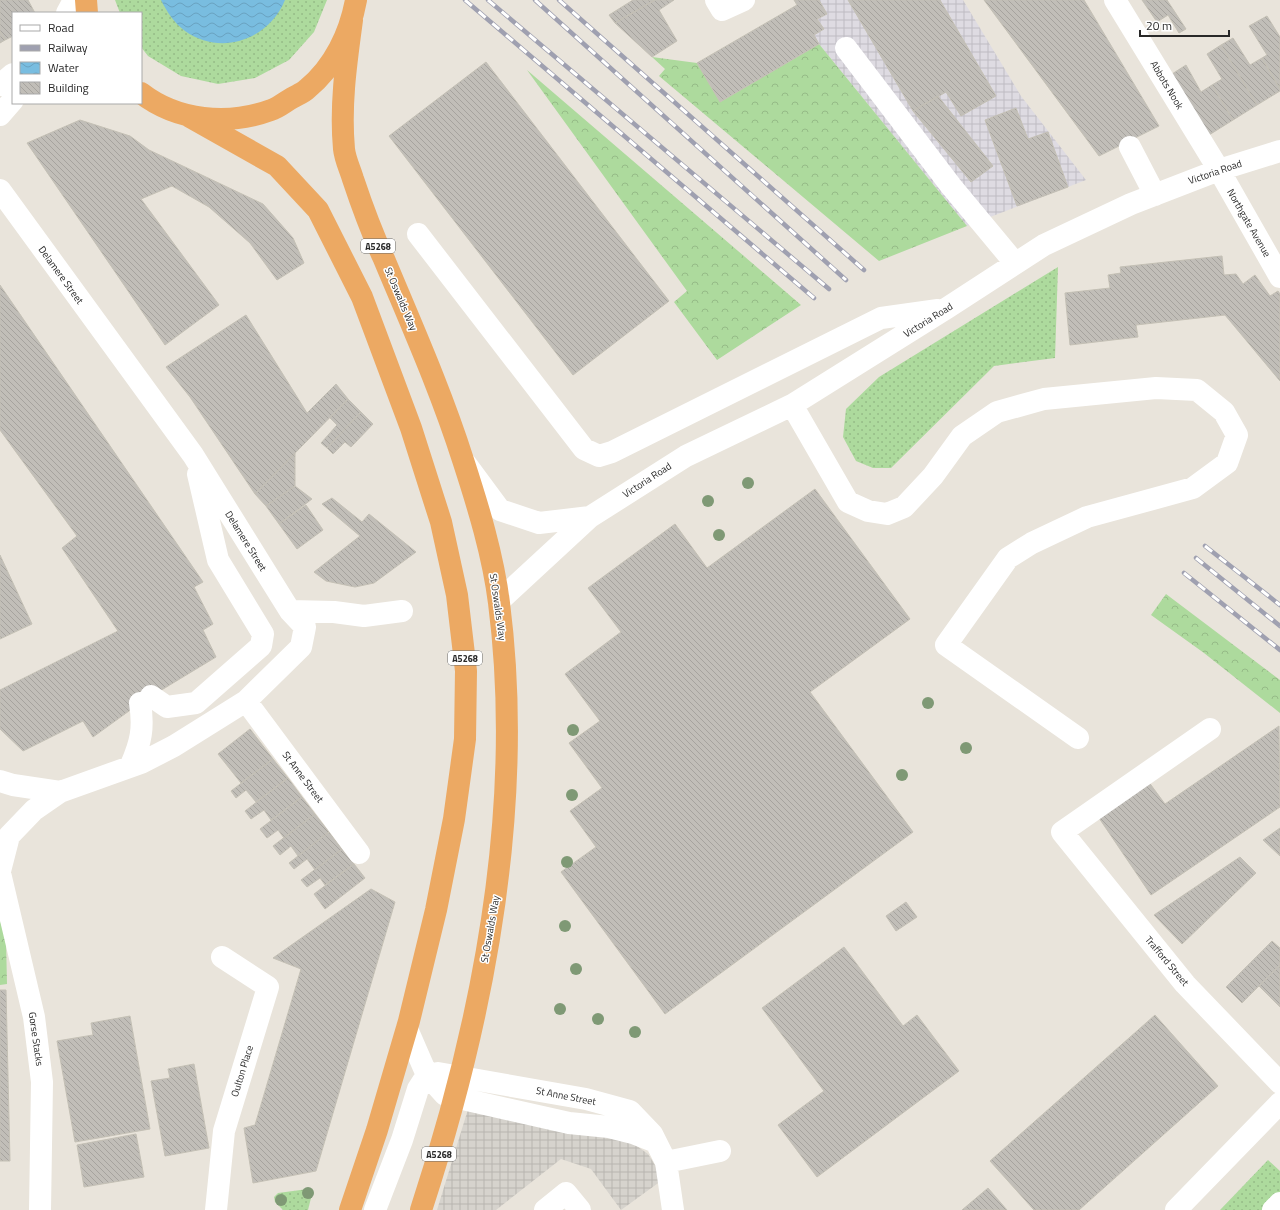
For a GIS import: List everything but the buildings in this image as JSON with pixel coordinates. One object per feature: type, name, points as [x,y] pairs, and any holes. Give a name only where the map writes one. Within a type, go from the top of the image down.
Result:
[{"type":"highway","points":[[86,0],[87,12]]},
{"type":"highway","name":"A5268","points":[[190,116],[231,120],[271,110],[307,89],[335,58],[354,10]]},
{"type":"highway","name":"St Oswalds Way","points":[[354,10],[342,98],[344,153],[363,211],[430,369],[464,461],[486,535],[499,601],[508,722],[497,888],[461,1076],[421,1210]]},
{"type":"highway","name":"A5268","points":[[142,94],[154,104],[190,116],[277,166],[318,210],[362,297],[411,428],[441,522],[457,595],[466,671],[465,739],[454,819],[438,899],[407,1029],[350,1210]]},
{"type":"street","points":[[68,12],[74,0]]},
{"type":"street","points":[[719,5],[744,0]]},
{"type":"street","name":"Abbots Nook","points":[[1115,0],[1218,170]]},
{"type":"street","points":[[846,48],[951,186],[1015,263]]},
{"type":"street","points":[[0,85],[12,75]]},
{"type":"street","points":[[0,116],[12,101]]},
{"type":"street","points":[[1130,147],[1155,194]]},
{"type":"street","name":"Victoria Road","points":[[499,601],[590,517],[686,456],[792,405],[1044,245],[1155,194],[1218,170],[1280,151]]},
{"type":"street","name":"Northgate Avenue","points":[[1218,170],[1280,277]]},
{"type":"street","name":"Delamere Street","points":[[0,175],[5,198],[193,455],[290,611],[305,627],[301,647],[246,701],[174,746],[141,763],[131,765],[60,792],[34,810],[10,836],[0,872]]},
{"type":"street","points":[[418,234],[584,449],[599,456],[612,452],[880,318],[947,308]]},
{"type":"street","points":[[792,405],[848,502],[868,511],[887,514],[904,508],[933,476],[962,436],[996,412],[1044,399],[1156,388],[1196,390],[1224,412],[1237,435],[1227,463],[1193,488],[1087,517],[1032,542],[1008,558],[946,645],[1078,738]]},
{"type":"street","points":[[131,765],[141,741],[145,699],[167,707],[196,703],[261,646],[262,634],[218,560],[193,455]]},
{"type":"street","name":"Victoria Road","points":[[464,461],[500,510],[539,523],[590,517]]},
{"type":"street","points":[[290,611],[334,612],[364,616],[402,611]]},
{"type":"street","name":"St Anne Street","points":[[246,701],[359,853]]},
{"type":"street","name":"Trafford Street","points":[[1210,729],[1062,832],[1186,984],[1280,1083]]},
{"type":"street","name":"Delamere Street","points":[[7,783],[60,792]]},
{"type":"street","name":"Gorse Stacks","points":[[0,872],[35,1024],[42,1082],[40,1210]]},
{"type":"street","name":"Oulton Place","points":[[216,1210],[224,1131],[268,987],[222,957]]},
{"type":"street","points":[[407,1029],[427,1075],[445,1094],[455,1098],[569,1123],[609,1128],[633,1133],[656,1142]]},
{"type":"street","name":"St Anne Street","points":[[427,1075],[438,1072],[461,1076],[586,1099],[630,1111],[652,1134],[666,1162],[673,1210]]},
{"type":"street","points":[[375,1210],[402,1140],[418,1089],[427,1075]]},
{"type":"street","points":[[1176,1210],[1280,1104]]},
{"type":"street","points":[[666,1162],[720,1151]]},
{"type":"street","points":[[545,1210],[566,1193],[580,1210]]},
{"type":"street","points":[[1273,1210],[1280,1203]]},
{"type":"shaded area","points":[[819,0],[963,0],[1021,96],[1086,180],[967,226],[819,44],[814,35],[824,29],[817,19],[827,14]]},
{"type":"shaded area","points":[[469,1106],[627,1139],[648,1154],[655,1165],[661,1181],[621,1210],[591,1169],[561,1159],[496,1210],[437,1210]]},
{"type":"green space","points":[[115,0],[327,0],[314,32],[289,60],[255,78],[218,84],[181,76],[148,56],[142,48],[142,12],[120,12]]},
{"type":"green space","points":[[819,44],[967,226],[879,261],[659,76],[665,69],[652,57],[697,63],[720,102]]},
{"type":"green space","points":[[527,70],[801,305],[717,360],[674,302],[687,291]]},
{"type":"green space","points":[[1058,267],[1055,358],[994,366],[891,468],[873,468],[856,461],[843,437],[846,409],[879,377]]},
{"type":"green space","points":[[1166,594],[1280,680],[1280,713],[1204,653],[1151,615]]},
{"type":"green space","points":[[0,920],[6,940],[7,984],[0,985]]},
{"type":"green space","points":[[1268,1160],[1280,1171],[1280,1198],[1268,1210],[1220,1210]]},
{"type":"green space","points":[[308,1189],[313,1190],[308,1210],[283,1210],[275,1202],[274,1197],[278,1193]]},
{"type":"water","points":[[161,0],[285,0],[278,14],[268,25],[256,34],[243,40],[229,43],[214,43],[199,39],[185,31],[171,17]]},
{"type":"railway","points":[[465,0],[814,298]]},
{"type":"railway","points":[[488,0],[829,289]]},
{"type":"railway","points":[[535,0],[846,280]]},
{"type":"railway","points":[[559,0],[864,270]]},
{"type":"railway","points":[[1205,546],[1280,605]]},
{"type":"railway","points":[[1196,558],[1280,626]]},
{"type":"railway","points":[[1184,573],[1280,650]]}]
